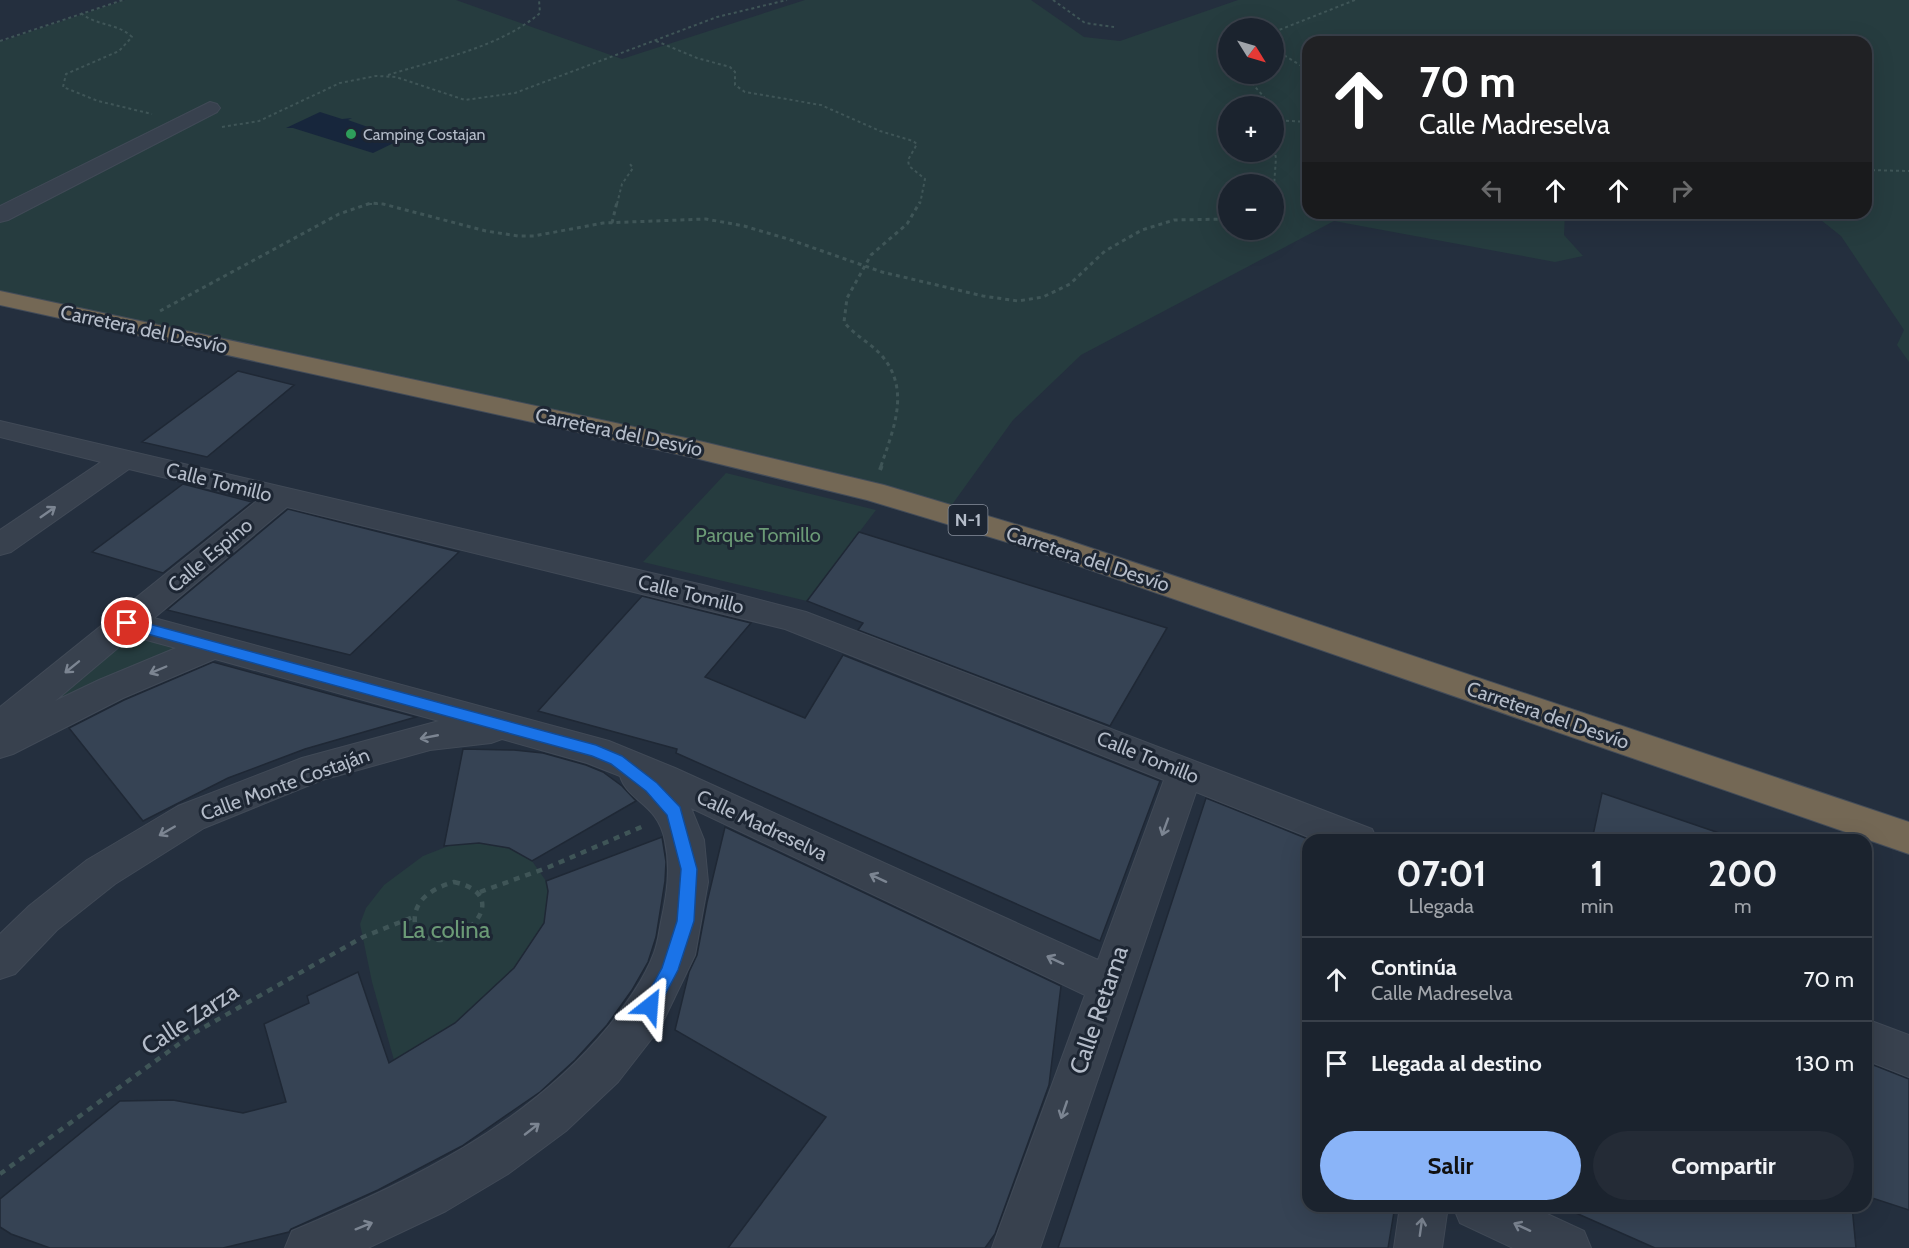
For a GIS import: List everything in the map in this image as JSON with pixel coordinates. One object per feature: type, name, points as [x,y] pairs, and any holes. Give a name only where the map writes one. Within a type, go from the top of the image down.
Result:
[{"type":"highway","name":"Carretera del Desvío","points":[[0,298],[696,449],[874,492],[1044,543],[1909,838]]},
{"type":"street","points":[[0,215],[210,108]]},
{"type":"street","name":"Calle Tomillo","points":[[0,429],[794,620],[1343,834]]},
{"type":"street","points":[[0,546],[124,459]]},
{"type":"street","name":"Calle Espino","points":[[0,727],[280,497]]},
{"type":"street","name":"Calle Madreselva","points":[[127,623],[596,751],[673,783],[1108,985]]},
{"type":"street","points":[[0,744],[111,690],[212,647]]},
{"type":"street","name":"Calle Monte Costaján","points":[[0,961],[43,918],[101,872],[191,817],[315,768],[372,751],[430,736],[508,727]]},
{"type":"street","points":[[309,1248],[393,1214],[437,1191],[508,1147],[551,1114],[620,1047],[650,1006],[670,970],[686,921],[689,869],[675,812],[651,787],[616,760]]},
{"type":"street","name":"Calle Retama","points":[[1016,1248],[1185,772]]},
{"type":"street","points":[[1872,1041],[1909,1056]]},
{"type":"street","points":[[1418,1248],[1423,1212]]},
{"type":"street","points":[[1490,1212],[1567,1248]]},
{"type":"path","points":[[0,41],[123,0]]},
{"type":"path","points":[[81,13],[86,19],[121,29],[130,33],[132,37],[118,51],[66,74],[63,87],[98,100],[149,113],[173,126],[193,128],[259,121],[340,83],[385,76],[478,45],[526,26],[540,13],[539,0]]},
{"type":"path","points":[[385,76],[415,82],[454,98],[483,99],[527,90],[717,17],[787,0]]},
{"type":"path","points":[[1053,0],[1085,23],[1114,27]]},
{"type":"path","points":[[1284,28],[1355,0]]},
{"type":"path","points":[[655,41],[730,68],[735,72],[735,85],[745,92],[821,105],[864,125],[916,144],[908,160],[909,166],[925,179],[925,188],[916,211],[906,227],[872,253],[844,301],[844,322],[855,336],[884,358],[896,379],[899,396],[898,418],[874,492]]},
{"type":"path","points":[[1284,55],[1302,66]]},
{"type":"path","points":[[1252,84],[1262,96]]},
{"type":"path","points":[[1284,121],[1302,122]]},
{"type":"path","points":[[612,223],[622,184],[632,173],[633,168],[630,164]]},
{"type":"path","points":[[1872,170],[1909,171]]},
{"type":"path","points":[[135,328],[164,308],[315,226],[339,214],[370,203],[383,204],[510,235],[534,236],[612,223],[706,219],[744,226],[866,266],[992,298],[1031,300],[1070,284],[1105,251],[1142,230],[1174,220],[1218,219]]},
{"type":"path","points":[[480,892],[549,867],[675,812]]},
{"type":"path","points":[[464,883],[474,886],[480,892],[483,900],[482,910],[470,928],[448,940],[427,938],[418,933],[413,917],[422,898],[442,885],[464,883]]},
{"type":"path","name":"Calle Zarza","points":[[0,1174],[194,1034],[363,937],[413,917]]},
{"type":"green space","points":[[125,0],[456,0],[622,59],[805,0],[1031,0],[1084,37],[1120,41],[1238,0],[1909,0],[1909,362],[1897,345],[1904,330],[1841,236],[1820,219],[1872,219],[1872,36],[1302,36],[1302,219],[1565,219],[1564,235],[1583,256],[1555,262],[1334,221],[1081,355],[1013,420],[946,513],[0,294],[0,42]]},
{"type":"green space","name":"Parque Tomillo","points":[[726,473],[876,510],[807,601],[643,562]]},
{"type":"green space","points":[[133,634],[179,646],[178,652],[58,708],[49,698]]},
{"type":"green space","name":"La colina","points":[[479,843],[509,848],[532,861],[546,881],[548,891],[544,923],[514,968],[455,1023],[394,1060],[372,982],[360,924],[366,908],[384,885],[423,856],[451,845]]},
{"type":"water","name":"Camping Costajan","points":[[320,112],[342,119],[352,118],[348,120],[402,139],[373,153],[293,128],[286,128]]},
{"type":"building","points":[[238,371],[294,385],[207,457],[142,442]]},
{"type":"building","points":[[183,484],[252,502],[163,573],[92,552]]},
{"type":"building","points":[[288,509],[459,552],[350,655],[167,610]]},
{"type":"building","points":[[859,532],[1167,628],[1110,726],[858,630],[863,623],[807,601]]},
{"type":"building","points":[[642,596],[751,623],[705,677],[805,718],[843,655],[1160,781],[1100,941],[676,753],[677,749],[538,711]]},
{"type":"building","points":[[213,662],[416,717],[305,749],[228,778],[143,821],[69,728],[124,700]]},
{"type":"building","points":[[463,749],[543,753],[586,765],[603,772],[622,786],[636,801],[532,861],[509,848],[479,843],[444,846]]},
{"type":"building","points":[[1602,793],[1722,834],[1593,834]]},
{"type":"building","points":[[1206,798],[1302,837],[1302,1212],[1394,1212],[1388,1248],[1058,1248]]},
{"type":"building","points":[[725,827],[1061,986],[1049,1085],[995,1234],[985,1248],[728,1248],[826,1117],[675,1030],[689,972],[697,955]]},
{"type":"building","points":[[662,837],[666,862],[665,881],[656,937],[648,962],[632,990],[607,1025],[575,1060],[540,1092],[462,1146],[378,1190],[291,1229],[289,1232],[223,1248],[50,1248],[11,1234],[0,1227],[0,1199],[120,1101],[173,1100],[243,1113],[286,1102],[264,1024],[309,1003],[307,996],[358,972],[389,1063],[455,1023],[514,968],[544,923],[548,891],[546,881]]},
{"type":"building","points":[[1872,1064],[1909,1079],[1909,1210],[1872,1198]]},
{"type":"building","points":[[1574,1212],[1853,1212],[1856,1248],[1655,1248]]},
{"type":"place","name":"Camping Costajan","points":[[351,134]]},
{"type":"route","points":[[127,623],[596,751],[616,760],[651,787],[675,812],[689,869],[686,921],[670,970],[650,1006]]}]
